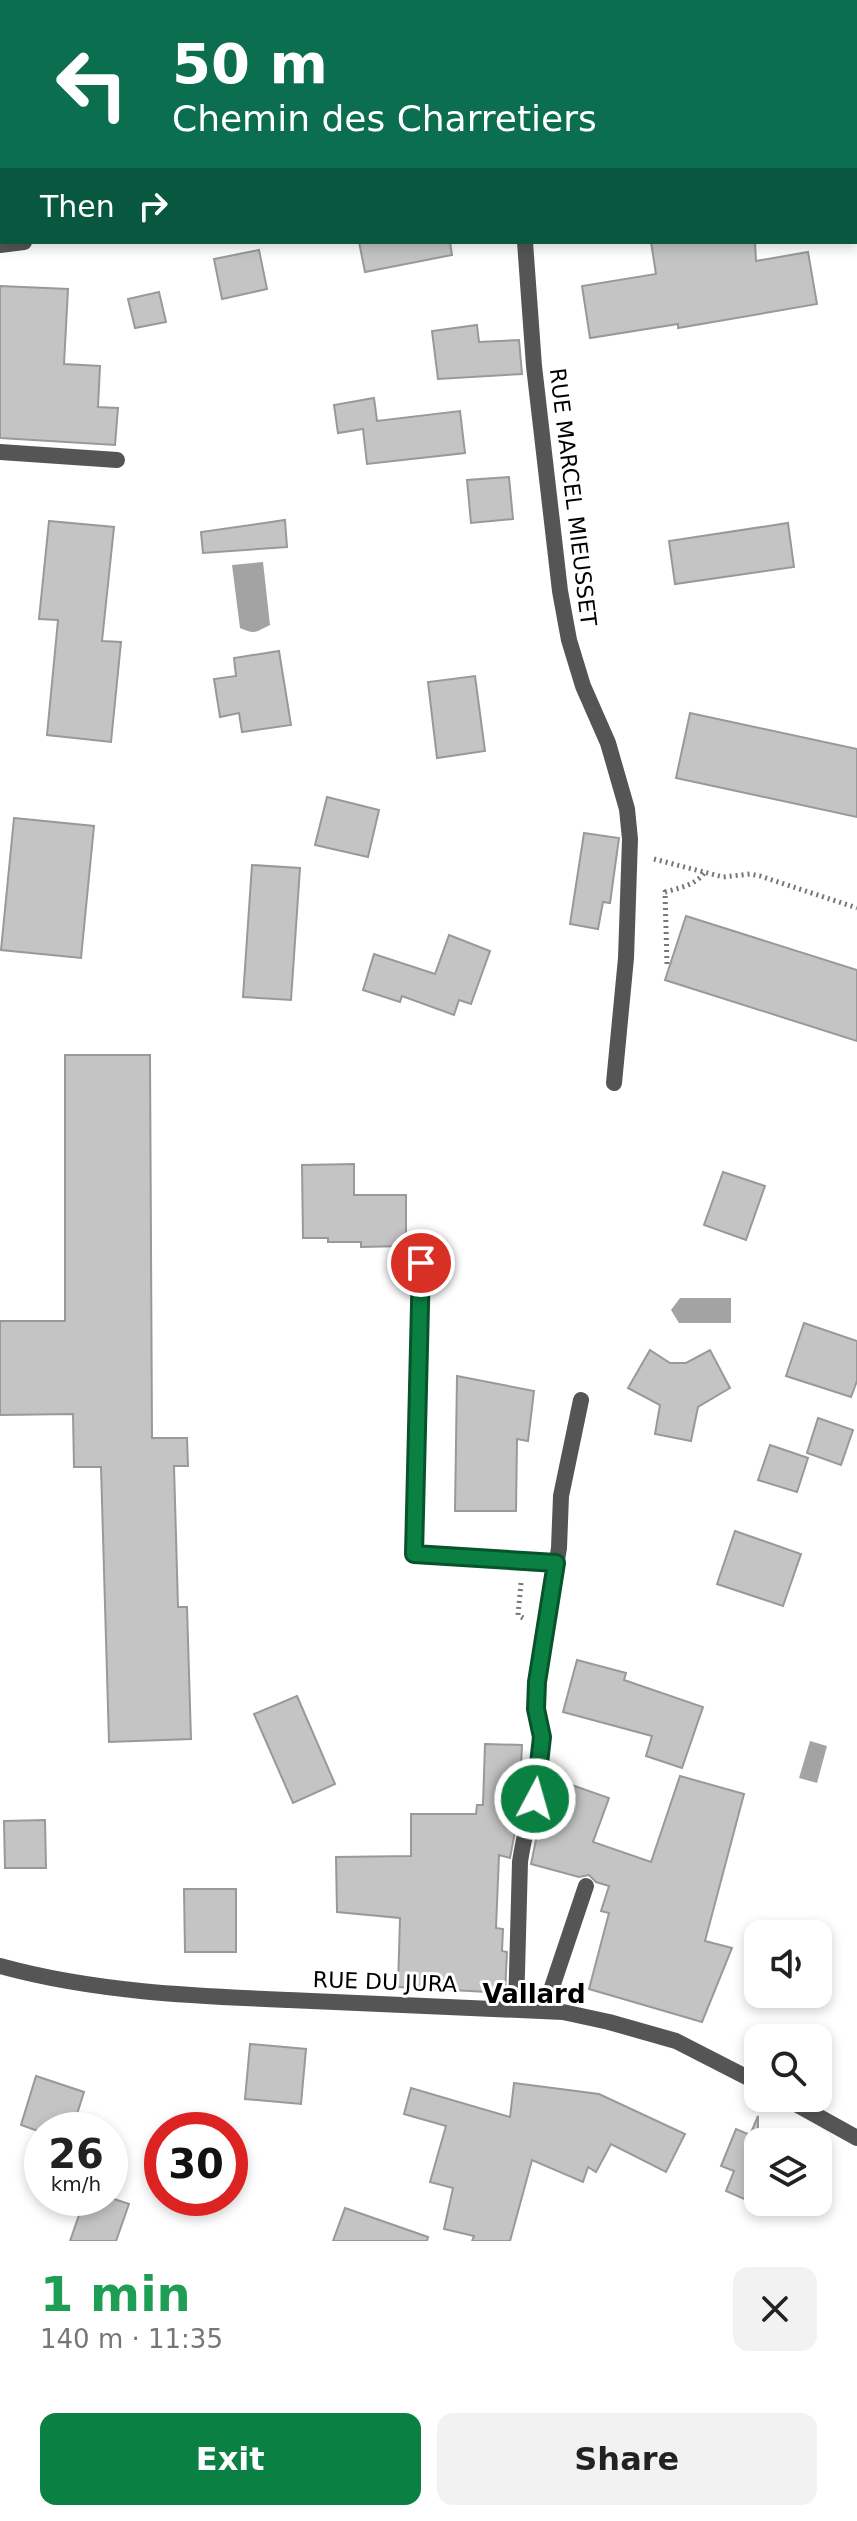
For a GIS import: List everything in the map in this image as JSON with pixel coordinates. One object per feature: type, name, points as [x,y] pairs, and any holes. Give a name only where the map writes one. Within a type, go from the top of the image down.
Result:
[{"type":"street","name":"RUE MARCEL MIEUSSET","points":[[525,244],[535,377],[560,591],[573,656],[608,743],[627,809],[630,855],[626,958],[614,1083]]},
{"type":"street","points":[[0,452],[117,460]]},
{"type":"street","points":[[421,1263],[414,1554],[556,1563]]},
{"type":"street","points":[[516,2009],[520,1862],[535,1799],[542,1737],[536,1709],[537,1682],[556,1563],[561,1496],[581,1400]]},
{"type":"street","points":[[544,2011],[586,1886]]},
{"type":"street","name":"RUE DU JURA","points":[[0,1966],[40,1978],[78,1984],[218,1997],[544,2011],[609,2022],[669,2038],[744,2076]]},
{"type":"street","points":[[810,2112],[857,2138]]},
{"type":"path","points":[[630,855],[723,877],[760,876],[773,883],[857,908]]},
{"type":"path","points":[[667,964],[665,892],[700,879],[705,872]]},
{"type":"shaded area","points":[[263,562],[270,625],[255,632],[240,628],[232,565]]},
{"type":"shaded area","points":[[680,1298],[731,1298],[731,1323],[679,1323],[671,1310]]},
{"type":"shaded area","points":[[810,1741],[827,1746],[817,1783],[799,1778]]},
{"type":"building","points":[[359,244],[450,244],[452,255],[365,272]]},
{"type":"building","points":[[651,244],[755,244],[756,261],[808,252],[817,304],[678,328],[678,324],[590,338],[582,286],[656,274]]},
{"type":"building","points":[[259,250],[267,289],[222,299],[214,259]]},
{"type":"building","points":[[0,286],[68,289],[64,364],[100,366],[98,407],[118,408],[115,445],[0,438]]},
{"type":"building","points":[[159,292],[166,322],[135,328],[128,299]]},
{"type":"building","points":[[477,325],[479,342],[519,340],[522,374],[438,379],[432,331]]},
{"type":"building","points":[[374,398],[377,421],[460,411],[465,453],[367,464],[363,429],[338,433],[334,405]]},
{"type":"building","points":[[509,477],[513,519],[471,523],[467,480]]},
{"type":"building","points":[[285,520],[287,547],[203,553],[201,532]]},
{"type":"building","points":[[49,521],[114,527],[102,641],[121,642],[111,742],[47,735],[58,620],[39,619]]},
{"type":"building","points":[[788,523],[794,567],[675,584],[669,541]]},
{"type":"building","points":[[279,651],[291,725],[242,732],[239,713],[220,717],[214,679],[236,676],[234,658]]},
{"type":"building","points":[[475,676],[485,751],[437,758],[428,682]]},
{"type":"building","points":[[690,713],[857,749],[857,817],[676,778]]},
{"type":"building","points":[[327,797],[379,810],[368,857],[315,845]]},
{"type":"building","points":[[14,818],[94,826],[81,958],[1,950]]},
{"type":"building","points":[[584,833],[619,838],[610,903],[603,902],[598,929],[570,924]]},
{"type":"building","points":[[252,865],[300,868],[291,1000],[243,997]]},
{"type":"building","points":[[686,916],[857,970],[857,1041],[665,980]]},
{"type":"building","points":[[449,935],[490,951],[471,1004],[459,1000],[454,1015],[402,996],[400,1002],[363,990],[374,954],[435,974]]},
{"type":"building","points":[[65,1055],[150,1055],[152,1438],[187,1438],[188,1466],[174,1466],[178,1607],[187,1607],[191,1739],[109,1742],[101,1467],[74,1467],[73,1414],[0,1415],[0,1321],[65,1321]]},
{"type":"building","points":[[354,1164],[354,1195],[406,1195],[406,1246],[361,1247],[361,1242],[303,1238],[302,1165]]},
{"type":"building","points":[[723,1172],[765,1186],[746,1240],[704,1225]]},
{"type":"building","points":[[804,1323],[857,1341],[857,1381],[851,1397],[786,1376]]},
{"type":"building","points":[[650,1350],[670,1363],[686,1363],[710,1350],[730,1388],[698,1407],[691,1441],[655,1434],[660,1405],[628,1388]]},
{"type":"building","points":[[457,1376],[534,1391],[528,1441],[517,1439],[516,1511],[455,1511]]},
{"type":"building","points":[[818,1418],[853,1430],[841,1465],[807,1453]]},
{"type":"building","points":[[770,1445],[808,1458],[797,1492],[758,1480]]},
{"type":"building","points":[[735,1531],[801,1554],[783,1606],[717,1584]]},
{"type":"building","points":[[577,1660],[626,1673],[624,1680],[703,1707],[682,1768],[646,1756],[652,1736],[563,1712]]},
{"type":"building","points":[[297,1696],[335,1784],[293,1803],[254,1714]]},
{"type":"building","points":[[485,1744],[522,1745],[521,1767],[527,1769],[510,1858],[499,1855],[496,1928],[503,1929],[502,1951],[507,1952],[505,1993],[398,1987],[400,1918],[337,1912],[336,1857],[411,1856],[411,1814],[476,1814],[477,1805],[483,1805]]},
{"type":"building","points":[[680,1776],[744,1794],[705,1941],[732,1948],[702,2022],[589,1989],[609,1913],[601,1911],[609,1886],[596,1882],[589,1875],[579,1877],[531,1864],[549,1777],[609,1798],[593,1842],[651,1862]]},
{"type":"building","points":[[45,1820],[46,1868],[5,1868],[4,1821]]},
{"type":"building","points":[[184,1889],[236,1889],[236,1952],[185,1952]]},
{"type":"building","points":[[250,2044],[306,2049],[301,2104],[245,2099]]},
{"type":"building","points":[[36,2076],[84,2092],[78,2112],[25,2112]]},
{"type":"building","points":[[514,2083],[599,2094],[685,2134],[666,2172],[611,2144],[596,2172],[588,2167],[583,2182],[532,2160],[510,2241],[472,2241],[474,2236],[444,2229],[453,2188],[430,2182],[446,2126],[404,2114],[411,2088],[510,2117]]},
{"type":"building","points":[[736,2129],[744,2132],[744,2199],[726,2191],[734,2171],[721,2166]]},
{"type":"building","points":[[345,2208],[428,2237],[427,2241],[333,2241]]},
{"type":"building","points":[[79,2216],[125,2216],[116,2241],[70,2241]]},
{"type":"district","name":"Vallard","points":[[534,1994]]},
{"type":"route","points":[[421,1263],[414,1554],[556,1563],[537,1682],[536,1709],[542,1737],[535,1799]]}]
